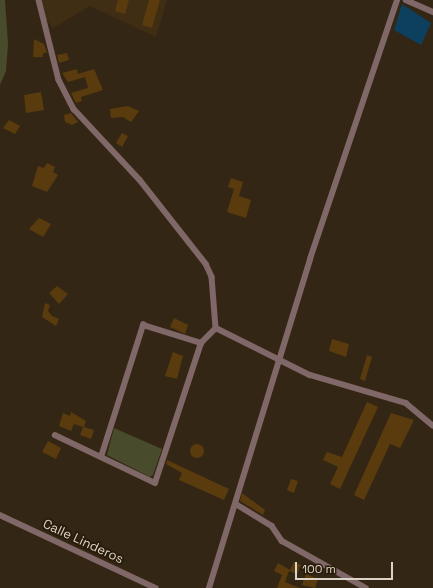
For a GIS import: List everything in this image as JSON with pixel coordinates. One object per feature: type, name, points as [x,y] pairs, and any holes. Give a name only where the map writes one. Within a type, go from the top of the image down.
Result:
[{"type":"street","points":[[39,0],[59,80],[74,109],[140,180],[206,264],[212,277],[216,328],[201,343],[155,483],[55,435]]},
{"type":"street","points":[[209,588],[281,361],[310,259],[397,0]]},
{"type":"street","points":[[406,0],[433,12]]},
{"type":"street","points":[[101,457],[143,325],[201,343]]},
{"type":"street","points":[[216,328],[310,375],[406,403],[433,426]]},
{"type":"street","points":[[236,504],[272,526],[282,541],[366,588]]},
{"type":"street","name":"Calle Linderos","points":[[0,516],[156,588]]},
{"type":"shaded area","points":[[41,0],[167,0],[156,37],[90,6],[53,28],[45,18]]},
{"type":"green space","points":[[0,0],[5,0],[8,44],[6,71],[0,85]]},
{"type":"green space","points":[[114,428],[162,449],[153,475],[150,477],[107,455]]},
{"type":"water","points":[[402,4],[431,23],[421,45],[394,30]]},
{"type":"building","points":[[118,0],[129,0],[125,14],[115,11]]},
{"type":"building","points":[[149,0],[160,0],[152,28],[142,25]]},
{"type":"building","points":[[34,39],[44,44],[47,53],[43,53],[43,57],[33,57]]},
{"type":"building","points":[[67,53],[69,60],[59,63],[57,55]]},
{"type":"building","points":[[77,69],[78,74],[94,69],[103,90],[81,97],[82,101],[76,103],[71,93],[88,88],[85,77],[68,82],[62,73]]},
{"type":"building","points":[[41,92],[44,110],[26,113],[24,95]]},
{"type":"building","points":[[128,106],[139,111],[131,122],[123,117],[111,118],[110,109]]},
{"type":"building","points":[[71,113],[78,122],[72,125],[65,122],[64,115]]},
{"type":"building","points":[[9,120],[20,126],[15,134],[3,128]]},
{"type":"building","points":[[122,133],[128,136],[122,147],[116,143]]},
{"type":"building","points":[[47,163],[55,167],[53,172],[58,175],[47,192],[32,186],[38,166],[44,168]]},
{"type":"building","points":[[231,178],[243,182],[239,196],[251,200],[246,218],[227,212],[234,189],[228,187]]},
{"type":"building","points":[[39,218],[51,224],[43,237],[29,229]]},
{"type":"building","points":[[57,286],[68,294],[59,304],[49,293]]},
{"type":"building","points":[[45,303],[50,305],[48,311],[52,316],[59,319],[56,326],[42,317]]},
{"type":"building","points":[[174,318],[188,325],[185,334],[170,327]]},
{"type":"building","points":[[332,339],[349,344],[346,357],[329,351]]},
{"type":"building","points":[[173,352],[183,356],[177,379],[165,376]]},
{"type":"building","points":[[367,355],[372,357],[365,381],[360,379]]},
{"type":"building","points":[[367,402],[378,407],[340,489],[330,484],[338,467],[323,460],[327,452],[342,457]]},
{"type":"building","points":[[71,412],[86,421],[84,427],[94,430],[91,439],[80,435],[83,427],[74,424],[71,431],[59,426],[63,413],[70,416]]},
{"type":"building","points":[[391,413],[414,420],[400,448],[390,444],[364,500],[354,495]]},
{"type":"building","points":[[48,441],[61,448],[56,459],[42,452]]},
{"type":"building","points":[[194,444],[200,444],[204,448],[204,454],[200,458],[194,458],[190,454],[190,448]]},
{"type":"building","points":[[167,460],[229,489],[224,500],[179,480],[182,473],[166,464]]},
{"type":"building","points":[[291,479],[298,481],[294,493],[287,490]]},
{"type":"building","points":[[242,493],[265,510],[263,515],[240,501]]},
{"type":"building","points":[[294,562],[301,565],[297,574],[289,571],[285,582],[300,588],[277,588],[282,575],[274,571],[278,563],[290,570]]},
{"type":"building","points":[[306,574],[318,579],[315,588],[302,585]]}]
